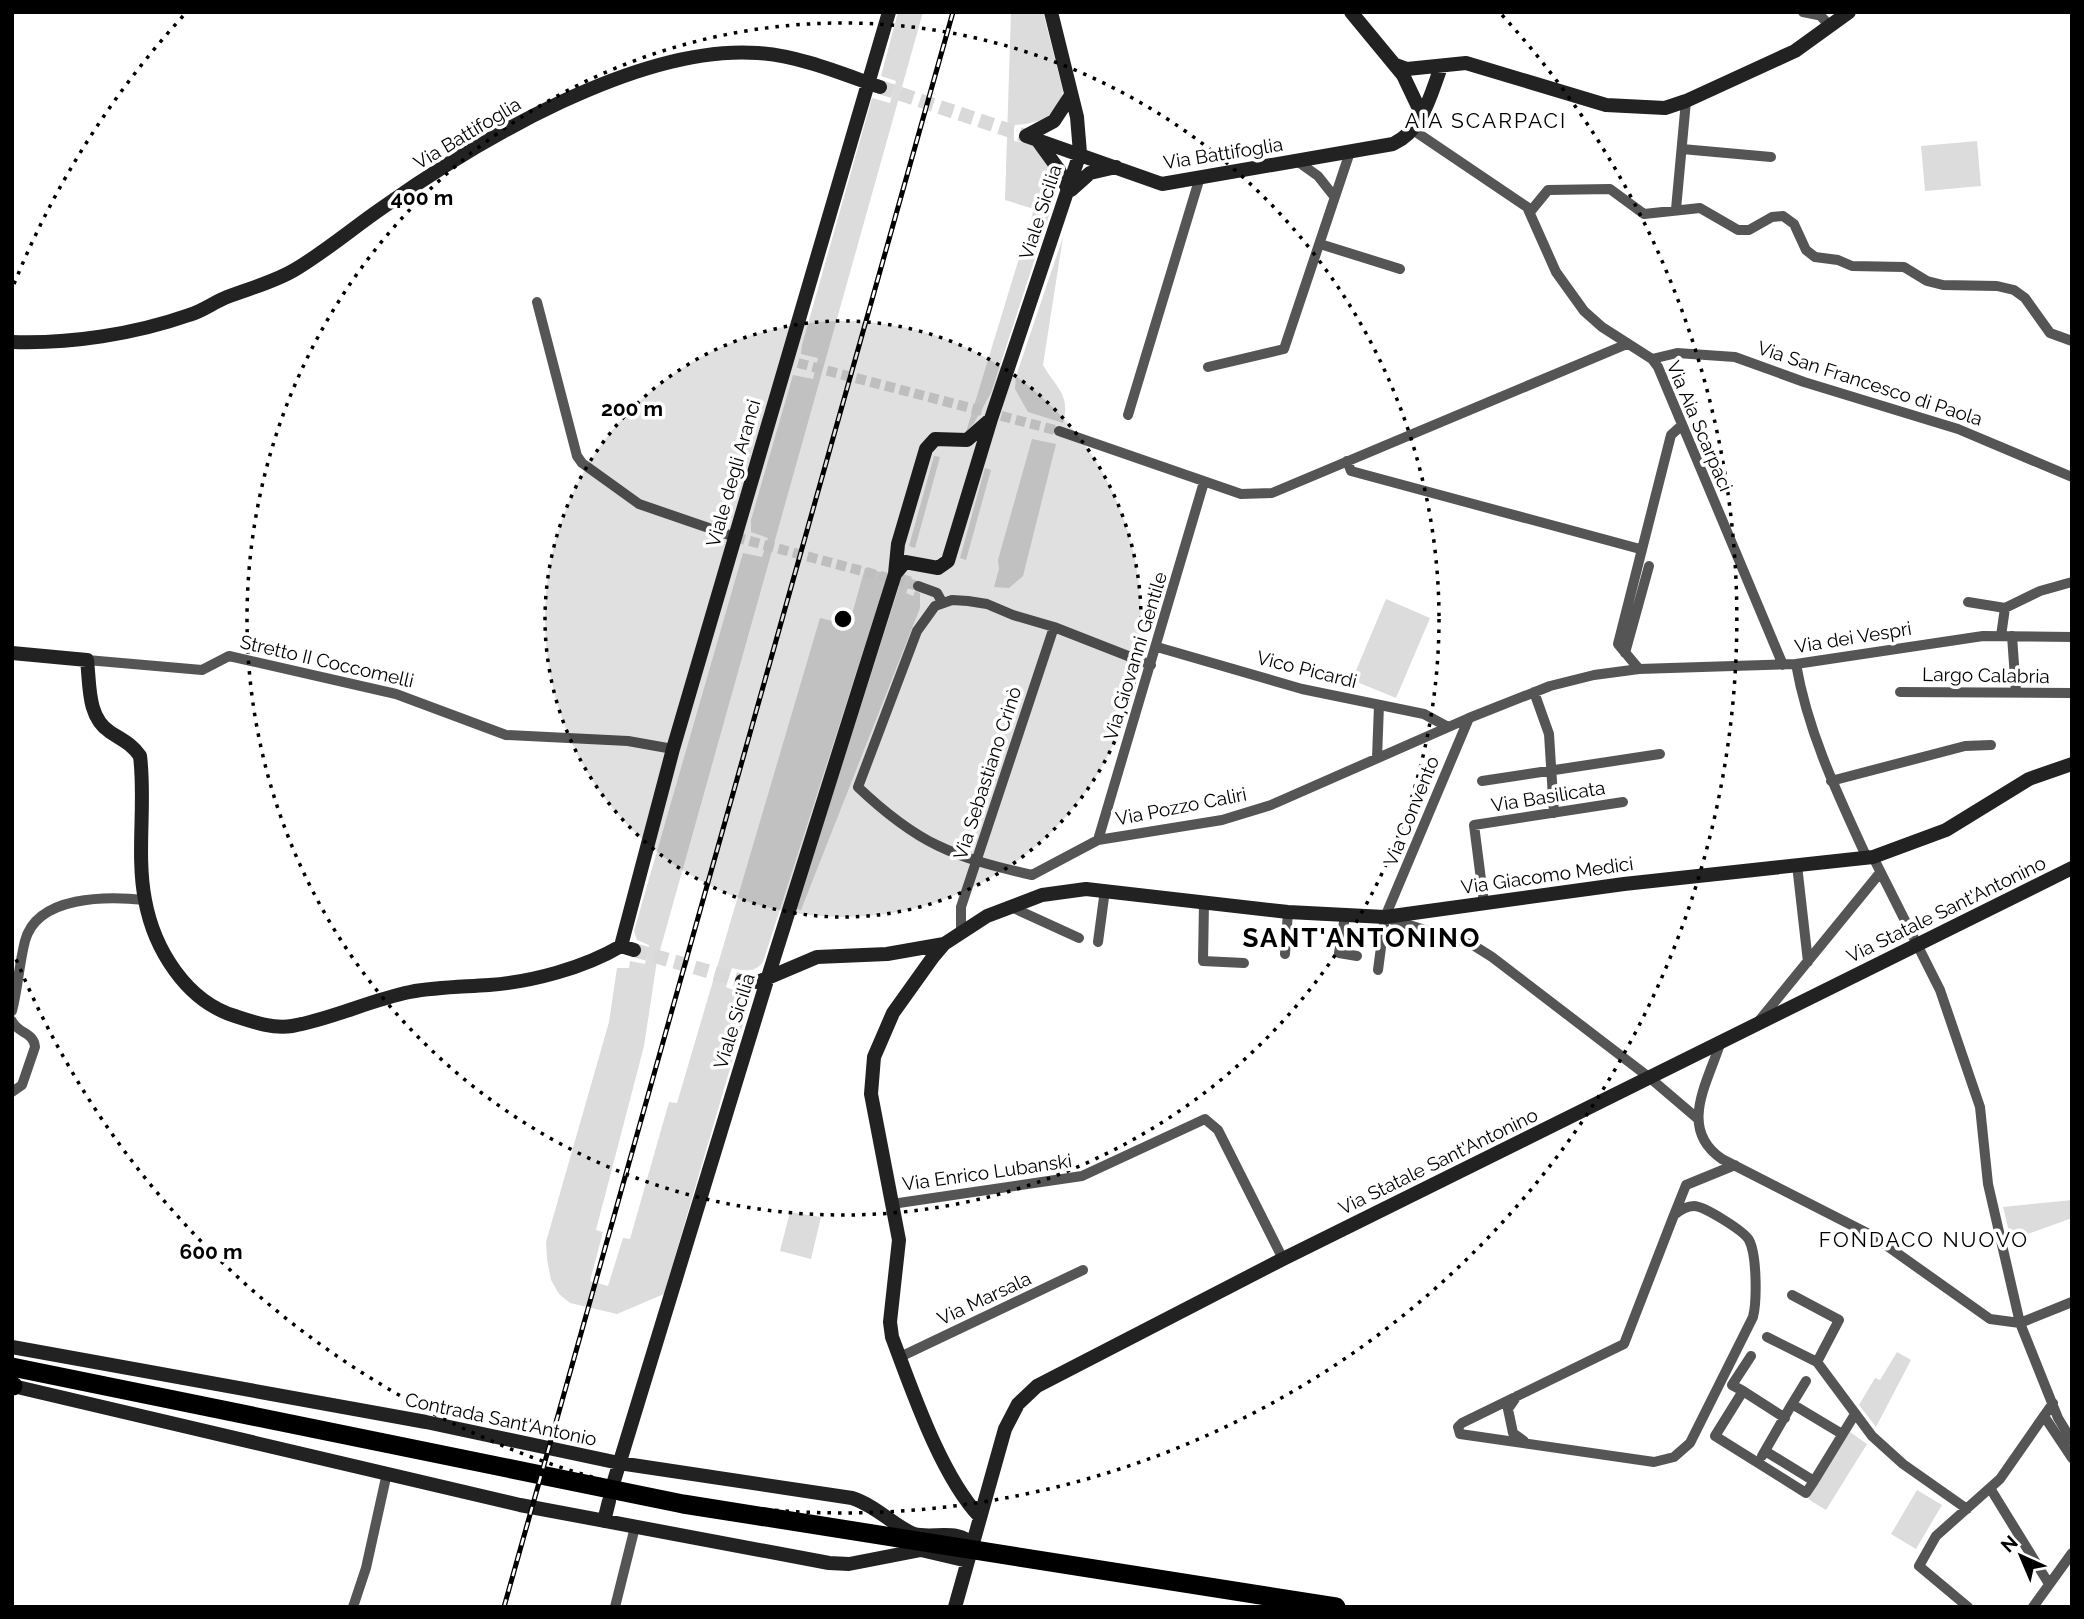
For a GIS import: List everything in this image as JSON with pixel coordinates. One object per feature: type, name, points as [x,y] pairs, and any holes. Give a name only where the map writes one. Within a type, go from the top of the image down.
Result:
[{"type":"highway","points":[[12,1367],[683,1504],[902,1541],[1336,1607]]},
{"type":"street","name":"Viale degli Aranci","points":[[145,900],[161,946],[180,980],[200,1000],[221,1012],[261,1024],[290,1026],[386,997],[443,986],[517,981],[627,948],[673,749],[734,537],[791,361],[874,85],[889,12]]},
{"type":"street","name":"Viale Sicilia","points":[[895,574],[900,566],[908,562],[938,568],[947,563],[991,419],[1080,153],[1077,117],[1051,12]]},
{"type":"street","points":[[1352,12],[1396,65],[1418,101],[1422,115]]},
{"type":"street","points":[[1803,12],[1817,14],[1830,26]]},
{"type":"street","points":[[1396,65],[1407,69],[1461,63],[1474,65],[1614,106],[1653,109],[1686,101],[1795,51],[1849,12]]},
{"type":"street","name":"Via Battifoglia","points":[[12,342],[40,343],[129,331],[191,315],[223,298],[294,271],[382,208],[491,138],[536,115],[646,69],[703,56],[757,53],[802,60],[874,85]]},
{"type":"street","points":[[1441,67],[1422,115],[1413,130],[1468,170],[1521,203],[1530,212],[1542,194],[1553,188],[1610,189],[1644,214],[1700,208],[1738,230],[1749,230],[1772,217],[1783,216],[1794,224],[1806,250],[1815,257],[1838,260],[1853,266],[1904,267],[1927,281],[1943,285],[1997,286],[2014,290],[2025,298],[2050,334],[2072,341]]},
{"type":"street","points":[[1071,95],[1054,121],[1032,139],[1059,170],[1067,193],[1090,173],[1112,165],[1097,152],[1077,117]]},
{"type":"street","points":[[1676,209],[1686,101]]},
{"type":"street","name":"Via Battifoglia","points":[[1032,139],[1080,153],[1162,184],[1393,144],[1413,130]]},
{"type":"street","points":[[1682,149],[1770,157]]},
{"type":"street","points":[[1209,367],[1284,349],[1320,244],[1333,195],[1350,152]]},
{"type":"street","points":[[1297,161],[1318,176],[1333,195]]},
{"type":"street","points":[[1128,415],[1200,177]]},
{"type":"street","name":"Via Aia Scarpaci","points":[[1530,212],[1550,261],[1574,299],[1591,318],[1652,359],[1664,379],[1681,426],[1783,665]]},
{"type":"street","points":[[1320,244],[1400,269]]},
{"type":"street","points":[[537,302],[577,456],[582,463],[639,504],[734,537]]},
{"type":"street","points":[[1059,431],[1241,494],[1272,493],[1628,344]]},
{"type":"street","name":"Via San Francesco di Paola","points":[[1652,359],[1677,353],[1735,357],[1804,382],[1958,429],[2072,477]]},
{"type":"street","name":"Viale Sicilia","points":[[614,1481],[895,574],[898,549],[928,445],[940,438],[967,440],[991,419]]},
{"type":"street","points":[[1639,669],[1618,644],[1671,435],[1681,426]]},
{"type":"street","points":[[1347,461],[1351,471],[1640,550]]},
{"type":"street","name":"Via Giovanni Gentile","points":[[1098,840],[1204,481]]},
{"type":"street","points":[[898,549],[908,562]]},
{"type":"street","points":[[1625,653],[1649,566]]},
{"type":"street","points":[[1968,602],[2004,608],[2072,582]]},
{"type":"street","points":[[918,586],[937,593],[942,602]]},
{"type":"street","points":[[1036,896],[1032,876],[976,863],[924,840],[883,811],[858,787],[917,631],[929,611],[942,602],[987,604],[1151,665]]},
{"type":"street","points":[[2004,608],[2016,692]]},
{"type":"street","name":"Via Sebastiano Crinò","points":[[961,932],[961,907],[1054,627]]},
{"type":"street","name":"Via dei Vespri","points":[[1534,692],[1594,675],[1639,669],[1796,664],[1946,639],[2072,637]]},
{"type":"street","name":"Vico Picardi","points":[[1157,647],[1302,689],[1424,714],[1448,727]]},
{"type":"street","name":"Stretto II Coccomelli","points":[[12,653],[202,670],[229,656],[396,694],[506,735],[628,741],[673,749]]},
{"type":"street","points":[[12,1011],[25,939],[52,909],[89,901],[145,900],[140,757],[135,748],[100,725],[94,714],[87,660]]},
{"type":"street","points":[[1796,664],[1805,714],[1831,781],[1870,858],[1919,943],[1940,990],[1980,1107],[1990,1196],[2020,1322],[2072,1441]]},
{"type":"street","points":[[1534,692],[1549,734],[1554,813]]},
{"type":"street","name":"Via Pozzo Caliri","points":[[1032,876],[1098,840],[1222,820],[1257,810],[1534,692]]},
{"type":"street","name":"Largo Calabria","points":[[1900,692],[2072,694]]},
{"type":"street","points":[[1377,758],[1379,705]]},
{"type":"street","name":"Via Convento","points":[[1378,970],[1385,917],[1469,718]]},
{"type":"street","points":[[1831,781],[1965,746],[1991,745]]},
{"type":"street","points":[[1482,781],[1660,754]]},
{"type":"street","name":"Via Giacomo Medici","points":[[979,1520],[927,1427],[900,1357],[890,1322],[899,1256],[892,1203],[871,1094],[874,1057],[893,1013],[944,944],[961,932],[1009,906],[1036,896],[1070,890],[1105,890],[1288,912],[1385,917],[1870,858],[1946,830],[2029,779],[2072,764]]},
{"type":"street","name":"Via Basilicata","points":[[1484,903],[1474,825],[1623,802]]},
{"type":"street","points":[[1797,865],[1808,962]]},
{"type":"street","name":"Via Statale Sant'Antonino","points":[[955,1607],[1010,1418],[1030,1391],[1283,1259],[2072,869]]},
{"type":"street","points":[[1754,1027],[1880,874]]},
{"type":"street","points":[[1098,942],[1105,890]]},
{"type":"street","points":[[1204,903],[1203,961],[1244,963]]},
{"type":"street","points":[[1009,906],[1079,938]]},
{"type":"street","points":[[1284,954],[1288,912]]},
{"type":"street","points":[[1345,916],[1339,953],[1357,956]]},
{"type":"street","points":[[1385,917],[1473,946],[1650,1078],[1698,1119]]},
{"type":"street","points":[[742,981],[758,982],[817,957],[887,954],[944,944]]},
{"type":"street","points":[[12,1021],[16,1028],[31,1036],[35,1047],[22,1085],[12,1092]]},
{"type":"street","points":[[1720,1044],[1698,1119],[1699,1133],[1708,1148],[1735,1165],[1873,1236],[1990,1319],[2020,1322],[2072,1301]]},
{"type":"street","name":"Via Enrico Lubanski","points":[[892,1203],[1082,1176],[1205,1119],[1218,1130],[1283,1259]]},
{"type":"street","points":[[1701,1178],[1691,1188],[1690,1196],[1700,1207],[1748,1238],[1751,1244],[1756,1301],[1753,1318],[1690,1443],[1674,1457],[1654,1462],[1463,1435],[1458,1431],[1462,1423],[1495,1405],[1624,1344],[1686,1185],[1701,1178],[1735,1165]]},
{"type":"street","points":[[1674,1215],[1687,1207],[1700,1207]]},
{"type":"street","name":"Via Marsala","points":[[900,1357],[1083,1270]]},
{"type":"street","points":[[1792,1295],[1839,1320],[1817,1362]]},
{"type":"street","points":[[1767,1337],[1817,1362],[1885,1449],[1966,1509]]},
{"type":"street","name":"Contrada Sant'Antonio","points":[[12,1348],[426,1422],[620,1463],[852,1498],[886,1514],[902,1541],[921,1550],[968,1561]]},
{"type":"street","points":[[1751,1356],[1732,1385],[1785,1418]]},
{"type":"street","points":[[1758,1463],[1806,1381]]},
{"type":"street","name":"Contrada Sant'Antonio","points":[[12,1386],[520,1505],[830,1563],[849,1564],[918,1535],[955,1536],[968,1539],[972,1545]]},
{"type":"street","points":[[1743,1391],[1715,1436],[1807,1493],[1855,1414]]},
{"type":"street","points":[[1521,1392],[1512,1400],[1508,1409],[1512,1429],[1517,1438],[1527,1442]]},
{"type":"street","points":[[1968,1607],[1919,1566],[1937,1536],[2008,1469],[2053,1402]]},
{"type":"street","points":[[1792,1404],[1842,1434]]},
{"type":"street","points":[[1495,1405],[1508,1409]]},
{"type":"street","points":[[2044,1416],[2072,1458]]},
{"type":"street","points":[[1494,1439],[1512,1429]]},
{"type":"street","points":[[1765,1451],[1814,1481]]},
{"type":"street","points":[[353,1607],[366,1568],[387,1474]]},
{"type":"street","points":[[1990,1488],[2049,1584]]},
{"type":"street","points":[[604,1521],[609,1501]]},
{"type":"street","points":[[955,1536],[979,1520]]},
{"type":"street","points":[[615,1607],[635,1527]]},
{"type":"street","points":[[2033,1607],[2072,1553]]},
{"type":"shaded area","points":[[898,12],[923,12],[657,961],[644,1046],[596,1230],[603,1232],[590,1281],[608,1286],[623,1238],[630,1239],[669,1102],[677,1103],[820,618],[849,625],[865,568],[888,574],[763,962],[749,970],[732,968],[726,987],[745,995],[748,1007],[664,1294],[617,1314],[570,1303],[559,1294],[551,1280],[546,1242],[609,1022],[617,968],[629,968],[630,961],[645,964],[649,945],[637,940],[634,931],[743,553],[762,557],[768,538],[751,532],[751,520],[793,375],[813,379],[818,358],[801,354],[802,345],[872,98],[890,103],[896,81],[881,76]]},
{"type":"shaded area","points":[[1011,12],[1043,12],[1063,91],[1052,113],[1039,121],[1014,125],[1014,141],[1032,144],[1054,175],[1058,188],[991,393],[966,432],[1034,209],[1005,200]]},
{"type":"shaded area","points":[[1977,141],[1981,186],[1925,191],[1921,146]]},
{"type":"shaded area","points":[[1063,237],[1043,365],[1064,398],[1063,423],[1028,412],[1015,389],[1016,376]]},
{"type":"shaded area","points":[[1032,439],[1056,444],[1023,576],[1009,588],[994,587],[999,569],[998,560]]},
{"type":"shaded area","points":[[934,456],[940,457],[915,548],[909,546]]},
{"type":"shaded area","points":[[985,468],[991,470],[966,560],[960,558]]},
{"type":"shaded area","points":[[903,574],[912,577],[906,593],[913,596],[915,591],[920,593],[920,608],[801,910],[796,909]]},
{"type":"shaded area","points":[[1386,599],[1430,618],[1396,698],[1352,680]]},
{"type":"shaded area","points":[[2072,1200],[2072,1218],[2011,1240],[2003,1207]]},
{"type":"shaded area","points":[[790,1212],[821,1217],[811,1259],[780,1251]]},
{"type":"shaded area","points":[[1897,1352],[1911,1360],[1876,1427],[1859,1405],[1875,1378],[1880,1380]]},
{"type":"shaded area","points":[[1850,1432],[1867,1444],[1826,1510],[1808,1499]]},
{"type":"shaded area","points":[[1917,1490],[1942,1505],[1916,1549],[1891,1534]]},
{"type":"tunnel","points":[[880,87],[1026,136]]},
{"type":"tunnel","points":[[798,363],[1059,431]]},
{"type":"tunnel","points":[[735,537],[918,586]]},
{"type":"tunnel","points":[[634,950],[742,981]]},
{"type":"railway","points":[[504,1607],[953,12]]},
{"type":"district","name":"AIA SCARPACI","points":[[1486,121]]},
{"type":"district","name":"SANT'ANTONINO","points":[[1362,938]]},
{"type":"district","name":"FONDACO NUOVO","points":[[1924,1240]]}]
